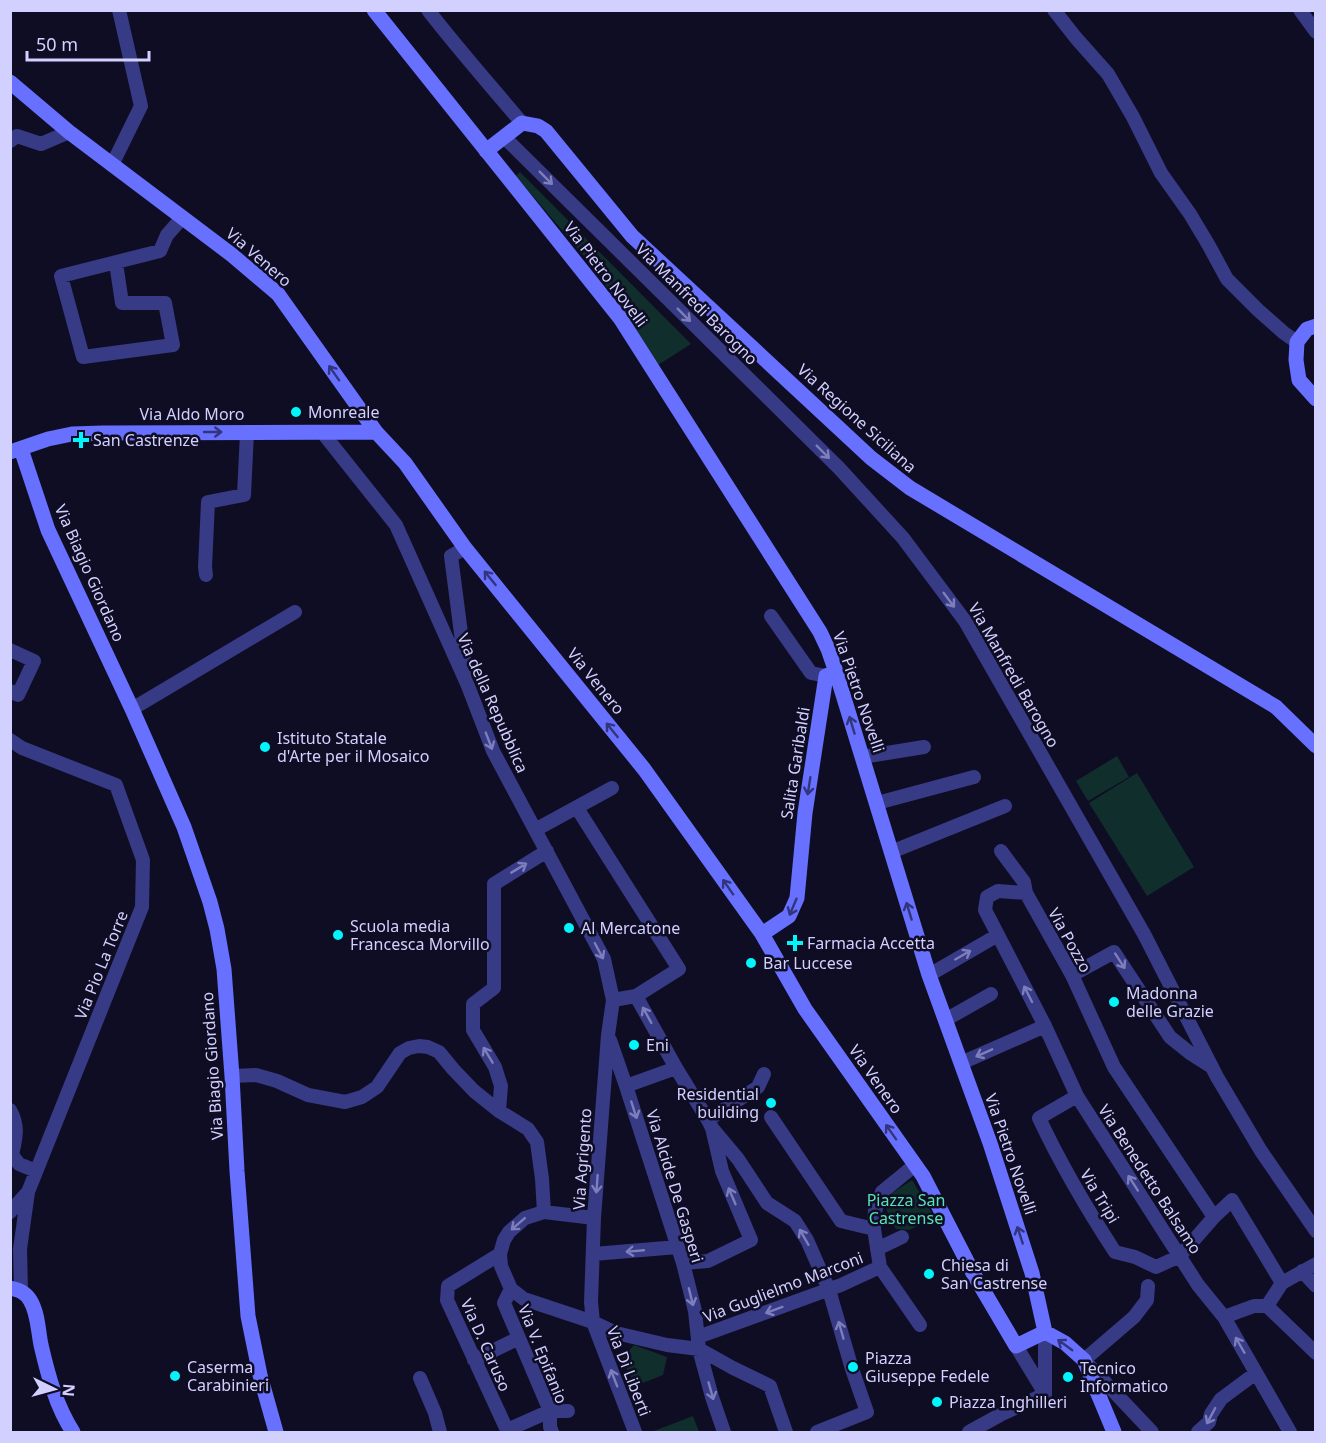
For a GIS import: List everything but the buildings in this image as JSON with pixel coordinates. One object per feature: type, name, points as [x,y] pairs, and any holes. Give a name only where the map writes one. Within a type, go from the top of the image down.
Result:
[{"type":"street","points":[[112,165],[141,106],[119,10]]},
{"type":"street","name":"Via Pietro Novelli","points":[[374,10],[620,318],[820,632],[828,649],[831,674],[862,757],[929,975],[994,1154],[1032,1273],[1045,1332],[1045,1394]]},
{"type":"street","points":[[428,10],[522,123],[486,151]]},
{"type":"street","points":[[1054,10],[1108,74],[1161,173],[1196,224],[1227,279],[1267,318],[1297,342]]},
{"type":"street","points":[[1300,10],[1316,32]]},
{"type":"street","name":"Via Venero","points":[[10,82],[69,132],[232,255],[278,294],[376,432],[405,463],[465,548],[644,769],[762,934],[805,1009],[923,1176],[973,1273],[1045,1394]]},
{"type":"street","name":"Via Regione Siciliana","points":[[522,123],[538,126],[546,131],[632,236],[872,458],[910,488],[1276,707],[1316,746]]},
{"type":"street","points":[[10,141],[17,136],[41,144],[69,132]]},
{"type":"street","name":"Via Manfredi Barogno","points":[[504,137],[839,468],[903,538],[965,621],[1144,934],[1212,1068],[1261,1151],[1316,1231]]},
{"type":"street","points":[[116,263],[122,303],[165,303],[173,345],[83,357],[62,276],[160,251],[167,235],[182,218]]},
{"type":"street","points":[[1316,326],[1307,329],[1297,342],[1296,360],[1299,380],[1316,399]]},
{"type":"street","points":[[206,575],[208,502],[244,495],[247,432]]},
{"type":"street","name":"Via della Repubblica","points":[[322,432],[396,525],[468,686],[493,751],[604,959],[613,1000]]},
{"type":"street","name":"Via Aldo Moro","points":[[16,450],[72,434],[376,432]]},
{"type":"street","name":"Via Biagio Giordano","points":[[16,450],[48,530],[184,826],[210,902],[224,969],[248,1316],[260,1375],[276,1432]]},
{"type":"street","points":[[465,548],[451,556],[468,686]]},
{"type":"street","points":[[132,709],[296,612]]},
{"type":"street","points":[[771,616],[811,673],[831,674]]},
{"type":"street","points":[[10,650],[34,661],[18,694],[10,691]]},
{"type":"street","name":"Salita Garibaldi","points":[[762,934],[789,916],[797,898],[805,813],[831,674]]},
{"type":"street","name":"Via Pio La Torre","points":[[10,740],[22,748],[116,785],[143,860],[142,907],[28,1192]]},
{"type":"street","points":[[862,757],[924,747]]},
{"type":"street","points":[[877,804],[974,777]]},
{"type":"street","points":[[535,830],[612,788]]},
{"type":"street","points":[[891,852],[1005,806]]},
{"type":"street","points":[[577,808],[679,969],[636,996],[613,1000]]},
{"type":"street","name":"Via Pozzo","points":[[1001,850],[1024,882],[1026,893],[1072,975],[1114,1067],[1214,1217]]},
{"type":"street","points":[[499,1111],[501,1086],[495,1067],[472,1030],[473,1004],[494,988],[494,884],[547,851]]},
{"type":"street","name":"Via Benedetto Balsamo","points":[[1026,893],[998,891],[987,897],[985,910],[1045,1026],[1077,1096],[1198,1285],[1224,1317],[1290,1432]]},
{"type":"street","points":[[929,975],[998,935]]},
{"type":"street","points":[[1072,975],[1114,952],[1170,1037],[1212,1068]]},
{"type":"street","points":[[945,1020],[991,994]]},
{"type":"street","points":[[636,996],[710,1124],[738,1159],[767,1203],[795,1221],[807,1240],[829,1290],[867,1412],[817,1432]]},
{"type":"street","name":"Via Agrigento","points":[[593,1322],[591,1302],[594,1218],[608,1035],[613,1000]]},
{"type":"street","points":[[962,1063],[1045,1026]]},
{"type":"street","name":"Via Alcide De Gasperi","points":[[608,1035],[683,1263],[712,1397],[724,1432]]},
{"type":"street","points":[[232,1076],[256,1075],[277,1081],[308,1095],[345,1102],[362,1097],[376,1087],[400,1053],[409,1048],[428,1047],[439,1052],[474,1091],[499,1111],[528,1129],[537,1142],[544,1212]]},
{"type":"street","points":[[626,1086],[676,1068]]},
{"type":"street","points":[[710,1124],[758,1087],[764,1074]]},
{"type":"street","name":"Via Tripi","points":[[1077,1096],[1039,1118],[1055,1152],[1094,1220],[1115,1252],[1135,1257],[1156,1268],[1180,1256]]},
{"type":"street","points":[[10,1110],[16,1121],[16,1137],[12,1155],[19,1164],[36,1171]]},
{"type":"street","points":[[771,1117],[841,1221],[874,1229]]},
{"type":"street","points":[[683,1263],[708,1261],[751,1240],[722,1171],[710,1124]]},
{"type":"street","points":[[915,1165],[882,1192],[875,1211],[874,1229],[880,1267],[920,1325]]},
{"type":"street","points":[[10,1212],[28,1192]]},
{"type":"street","points":[[28,1192],[16,1290],[29,1299],[35,1314],[50,1381],[73,1432]]},
{"type":"street","points":[[1180,1256],[1232,1200],[1282,1283]]},
{"type":"street","points":[[594,1218],[544,1212],[525,1218],[504,1240],[500,1254],[501,1266],[511,1289],[524,1299],[593,1322],[616,1333],[668,1345],[699,1343],[733,1368],[770,1386],[786,1432]]},
{"type":"street","points":[[877,1250],[902,1237]]},
{"type":"street","points":[[593,1254],[678,1247]]},
{"type":"street","name":"Via D. Caruso","points":[[500,1254],[448,1286],[447,1300],[507,1430],[550,1411]]},
{"type":"street","points":[[1224,1317],[1270,1303],[1282,1283],[1316,1263]]},
{"type":"street","name":"Via Guglielmo Marconi","points":[[699,1343],[880,1267]]},
{"type":"street","points":[[1302,1271],[1316,1286]]},
{"type":"street","points":[[1084,1360],[1134,1317],[1147,1300],[1149,1286]]},
{"type":"street","name":"Via V. Epifanio","points":[[511,1289],[504,1303],[550,1411],[552,1432]]},
{"type":"street","points":[[1270,1303],[1316,1353]]},
{"type":"street","name":"Via Di Liberti","points":[[593,1322],[635,1432]]},
{"type":"street","points":[[1016,1346],[1045,1332],[1065,1343],[1152,1432]]},
{"type":"street","points":[[474,1360],[519,1338]]},
{"type":"street","points":[[1084,1360],[1114,1432]]},
{"type":"street","points":[[1198,1432],[1209,1422],[1211,1414],[1221,1399],[1256,1373]]},
{"type":"street","points":[[420,1378],[435,1413],[440,1432]]},
{"type":"street","points":[[969,1432],[1045,1394]]},
{"type":"street","points":[[550,1411],[568,1411]]},
{"type":"green space","points":[[520,172],[691,344],[658,365],[595,269],[516,176]]},
{"type":"green space","points":[[1117,756],[1129,777],[1088,801],[1076,781]]},
{"type":"green space","points":[[1137,773],[1194,867],[1147,896],[1089,803]]},
{"type":"green space","name":"Piazza San Castrense","points":[[912,1180],[935,1218],[909,1230],[896,1229],[885,1205],[892,1193]]},
{"type":"green space","points":[[634,1345],[667,1357],[663,1375],[635,1386],[622,1358]]},
{"type":"green space","points":[[693,1416],[699,1432],[654,1432],[654,1431]]},
{"type":"place","name":"Monreale","points":[[296,412]]},
{"type":"place","name":"San Castrenze","points":[[81,440]]},
{"type":"place","name":"Istituto Statale d'Arte per il Mosaico","points":[[265,747]]},
{"type":"place","name":"Al Mercatone","points":[[569,928]]},
{"type":"place","name":"Scuola media Francesca Morvillo","points":[[338,935]]},
{"type":"place","name":"Farmacia Accetta","points":[[795,943]]},
{"type":"place","name":"Bar Luccese","points":[[751,963]]},
{"type":"place","name":"Madonna delle Grazie","points":[[1114,1002]]},
{"type":"place","name":"Eni","points":[[634,1045]]},
{"type":"place","name":"Residential building","points":[[771,1103]]},
{"type":"place","name":"Chiesa di San Castrense","points":[[929,1274]]},
{"type":"place","name":"Piazza Giuseppe Fedele","points":[[853,1367]]},
{"type":"place","name":"Caserma Carabinieri","points":[[175,1376]]},
{"type":"place","name":"Tecnico Informatico","points":[[1068,1377]]},
{"type":"place","name":"Piazza Inghilleri","points":[[937,1402]]}]
